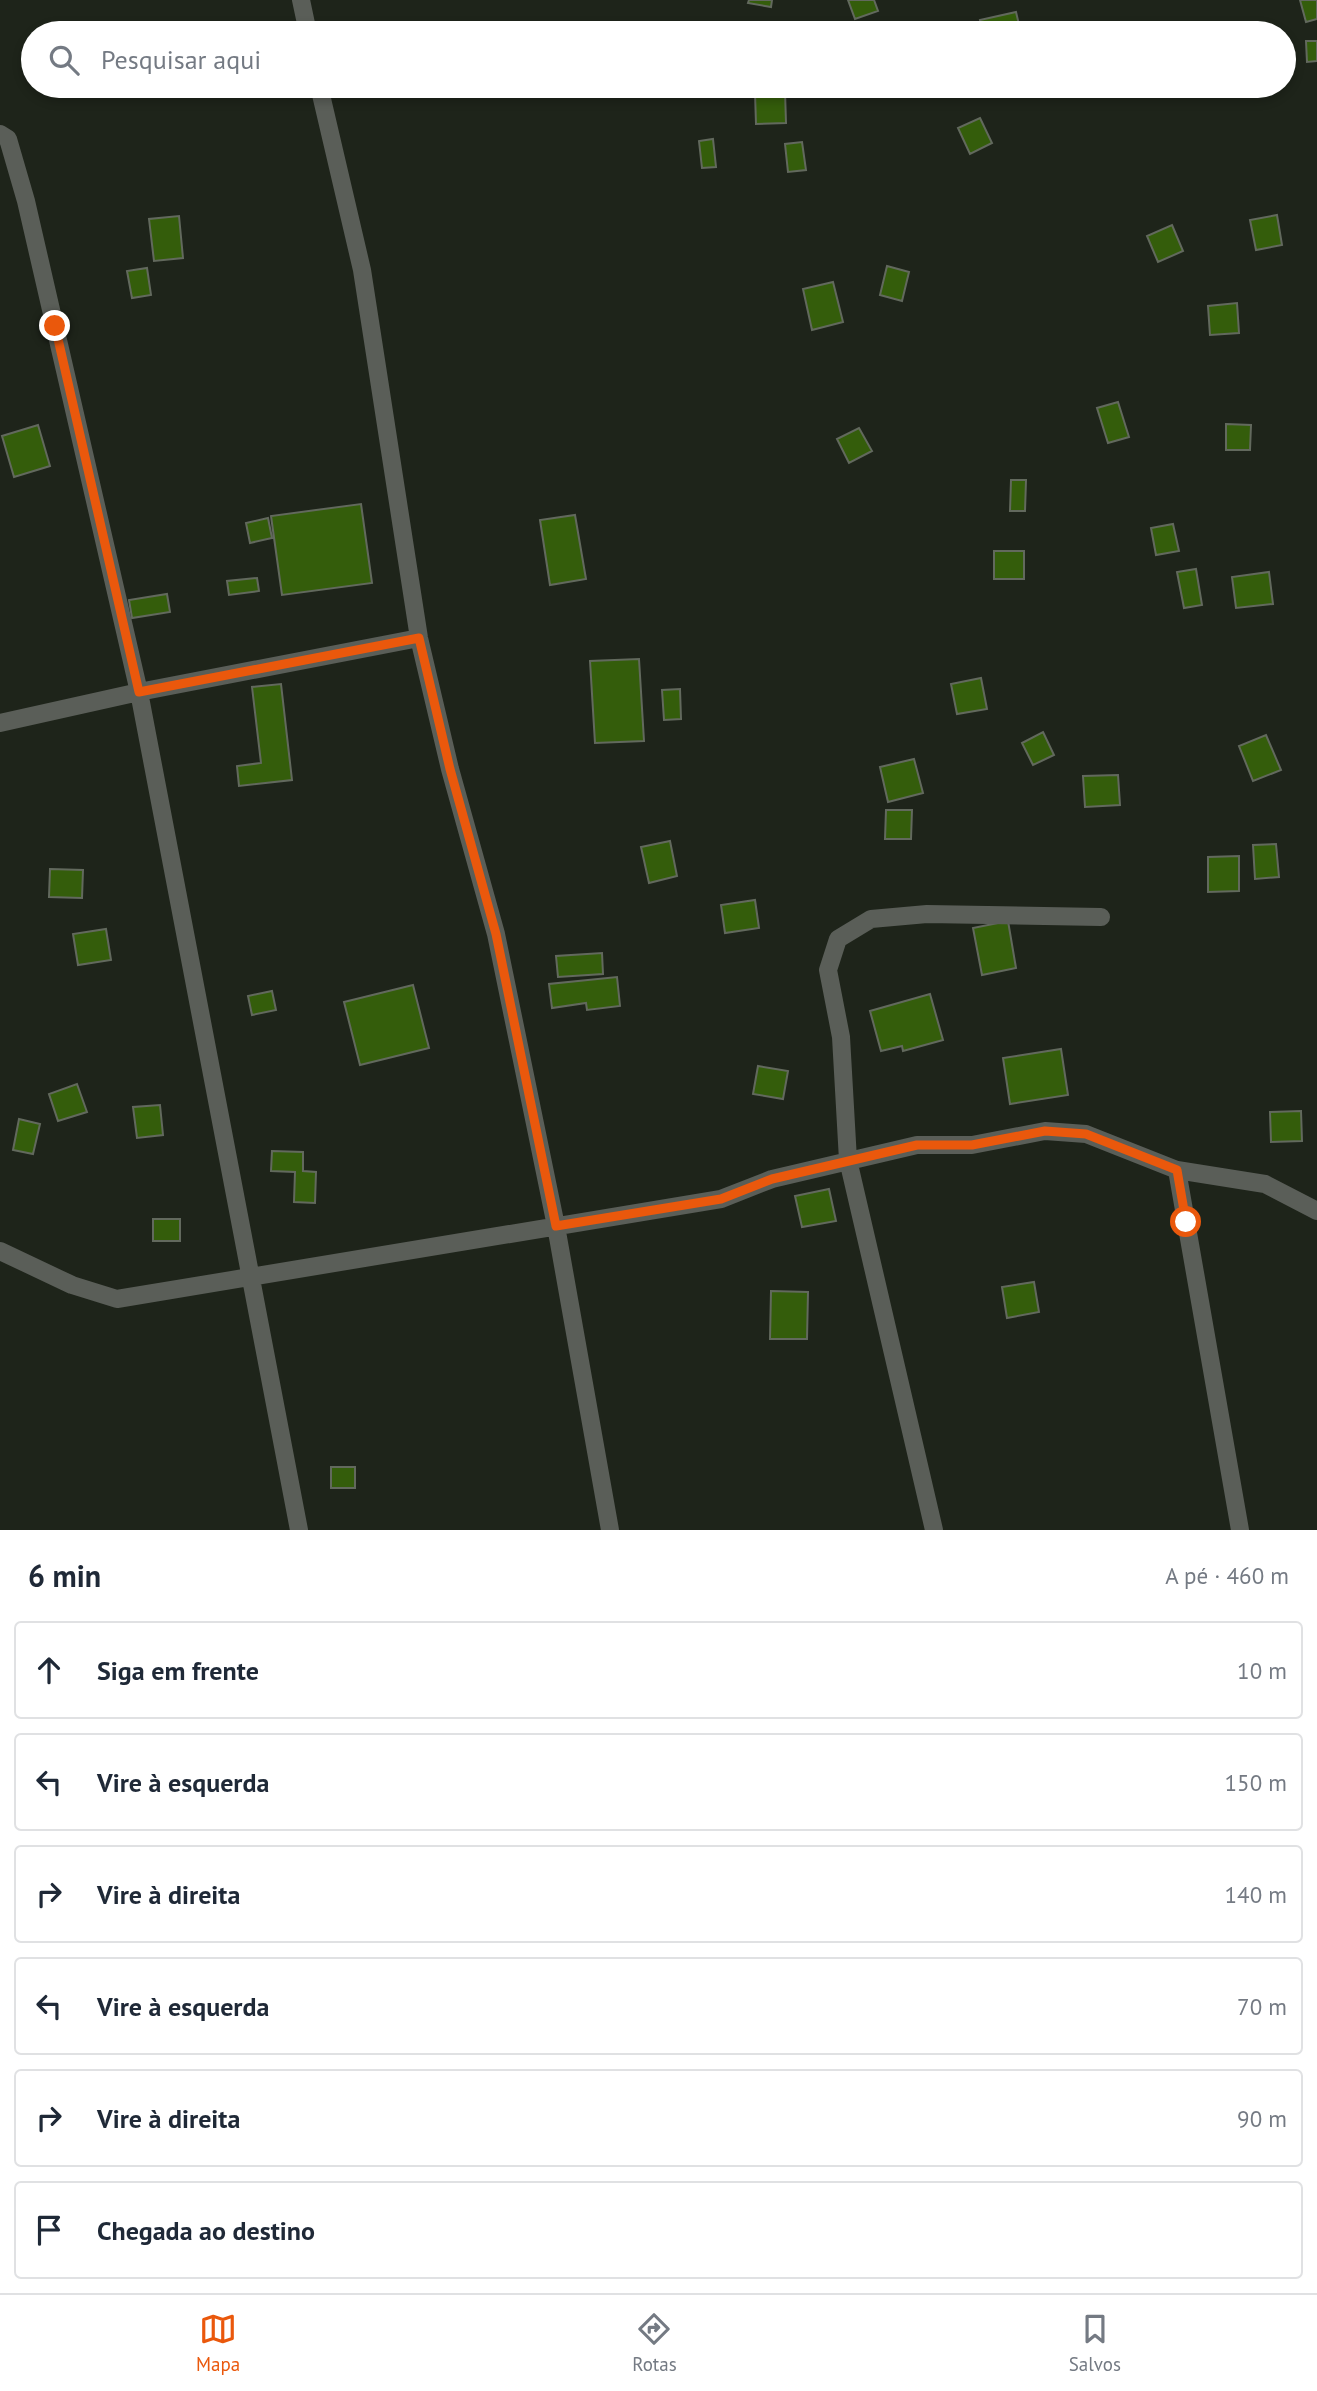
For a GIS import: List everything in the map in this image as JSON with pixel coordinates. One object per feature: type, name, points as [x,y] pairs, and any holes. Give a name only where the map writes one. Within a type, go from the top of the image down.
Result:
[{"type":"street","points":[[301,0],[305,21]]},
{"type":"street","points":[[322,98],[362,270],[419,638],[450,769],[496,934],[556,1226],[610,1530]]},
{"type":"street","points":[[0,134],[8,139],[26,201],[139,692],[299,1530]]},
{"type":"street","points":[[0,723],[139,692],[419,638]]},
{"type":"street","points":[[934,1530],[848,1160],[841,1037],[828,970],[838,939],[871,919],[927,914],[1101,917]]},
{"type":"street","points":[[0,1251],[72,1285],[117,1299],[721,1199],[772,1179],[917,1145],[972,1145],[1045,1131],[1086,1134],[1177,1170],[1265,1184],[1317,1212]]},
{"type":"street","points":[[1177,1170],[1240,1530]]},
{"type":"building","points":[[749,0],[772,0],[771,7],[748,3]]},
{"type":"building","points":[[848,0],[874,0],[878,11],[855,19]]},
{"type":"building","points":[[1300,0],[1317,0],[1317,19],[1306,22]]},
{"type":"building","points":[[1016,12],[1018,21],[980,21]]},
{"type":"building","points":[[1306,41],[1317,41],[1317,61],[1307,62]]},
{"type":"building","points":[[755,98],[785,98],[786,123],[756,124]]},
{"type":"building","points":[[980,118],[992,143],[970,154],[958,128]]},
{"type":"building","points":[[713,139],[716,167],[702,168],[699,141]]},
{"type":"building","points":[[802,142],[806,170],[788,172],[785,144]]},
{"type":"building","points":[[1277,215],[1282,245],[1256,250],[1250,220]]},
{"type":"building","points":[[179,216],[183,258],[154,261],[149,219]]},
{"type":"building","points":[[1172,225],[1183,251],[1158,262],[1147,236]]},
{"type":"building","points":[[887,266],[909,272],[902,301],[880,295]]},
{"type":"building","points":[[147,268],[151,295],[132,298],[127,271]]},
{"type":"building","points":[[833,282],[843,322],[812,330],[803,289]]},
{"type":"building","points":[[1237,303],[1239,333],[1210,335],[1208,306]]},
{"type":"building","points":[[1118,402],[1129,437],[1108,443],[1097,408]]},
{"type":"building","points":[[1226,424],[1251,425],[1250,450],[1226,450]]},
{"type":"building","points":[[38,425],[50,466],[14,477],[2,436]]},
{"type":"building","points":[[859,428],[872,451],[849,463],[837,439]]},
{"type":"building","points":[[1011,480],[1026,480],[1025,511],[1010,511]]},
{"type":"building","points":[[361,504],[372,583],[282,595],[271,516]]},
{"type":"building","points":[[575,515],[586,579],[550,585],[540,520]]},
{"type":"building","points":[[268,518],[272,538],[250,543],[246,523]]},
{"type":"building","points":[[1173,524],[1179,551],[1156,555],[1151,528]]},
{"type":"building","points":[[994,551],[1024,551],[1024,579],[994,579]]},
{"type":"building","points":[[1196,569],[1202,605],[1184,608],[1177,572]]},
{"type":"building","points":[[1269,572],[1273,604],[1236,608],[1232,577]]},
{"type":"building","points":[[257,578],[259,591],[229,595],[227,581]]},
{"type":"building","points":[[167,594],[170,612],[132,618],[129,600]]},
{"type":"building","points":[[639,659],[644,741],[595,743],[590,661]]},
{"type":"building","points":[[981,678],[987,709],[957,714],[951,684]]},
{"type":"building","points":[[281,684],[292,780],[239,786],[237,766],[261,763],[252,687]]},
{"type":"building","points":[[680,689],[681,719],[664,720],[662,690]]},
{"type":"building","points":[[1043,732],[1054,755],[1033,765],[1022,743]]},
{"type":"building","points":[[1266,735],[1281,770],[1253,781],[1239,746]]},
{"type":"building","points":[[914,759],[923,793],[888,802],[880,767]]},
{"type":"building","points":[[1118,775],[1120,805],[1085,807],[1083,776]]},
{"type":"building","points":[[886,810],[912,810],[911,839],[885,839]]},
{"type":"building","points":[[670,841],[677,876],[649,883],[641,847]]},
{"type":"building","points":[[1276,844],[1279,877],[1255,879],[1253,845]]},
{"type":"building","points":[[1239,856],[1239,891],[1208,892],[1208,857]]},
{"type":"building","points":[[50,869],[83,870],[82,898],[49,897]]},
{"type":"building","points":[[755,900],[759,928],[725,933],[721,905]]},
{"type":"building","points":[[1008,921],[1016,968],[982,975],[973,928]]},
{"type":"building","points":[[106,929],[111,960],[78,965],[73,934]]},
{"type":"building","points":[[602,953],[603,974],[558,977],[556,956]]},
{"type":"building","points":[[617,977],[620,1006],[587,1010],[586,1003],[552,1008],[549,984]]},
{"type":"building","points":[[413,985],[429,1048],[360,1065],[344,1002]]},
{"type":"building","points":[[272,991],[276,1010],[252,1015],[248,996]]},
{"type":"building","points":[[930,994],[943,1040],[903,1051],[902,1046],[881,1051],[870,1011]]},
{"type":"building","points":[[1061,1049],[1068,1095],[1010,1104],[1003,1058]]},
{"type":"building","points":[[758,1066],[788,1071],[783,1099],[753,1094]]},
{"type":"building","points":[[77,1084],[87,1112],[58,1121],[49,1094]]},
{"type":"building","points":[[160,1105],[163,1135],[137,1138],[133,1107]]},
{"type":"building","points":[[1301,1111],[1302,1141],[1271,1142],[1270,1112]]},
{"type":"building","points":[[19,1119],[40,1124],[33,1154],[13,1150]]},
{"type":"building","points":[[272,1151],[303,1152],[303,1171],[316,1172],[315,1203],[294,1202],[295,1172],[271,1171]]},
{"type":"building","points":[[829,1189],[836,1221],[802,1227],[795,1196]]},
{"type":"building","points":[[153,1219],[180,1219],[180,1241],[153,1241]]},
{"type":"building","points":[[1034,1282],[1039,1312],[1007,1318],[1002,1287]]},
{"type":"building","points":[[771,1291],[808,1292],[807,1339],[770,1339]]},
{"type":"building","points":[[331,1467],[355,1467],[355,1488],[331,1488]]},
{"type":"route","points":[[55,326],[139,692],[419,638],[450,769],[496,934],[556,1226],[721,1199],[772,1179],[917,1145],[972,1145],[1045,1131],[1086,1134],[1177,1170],[1186,1222]]}]
